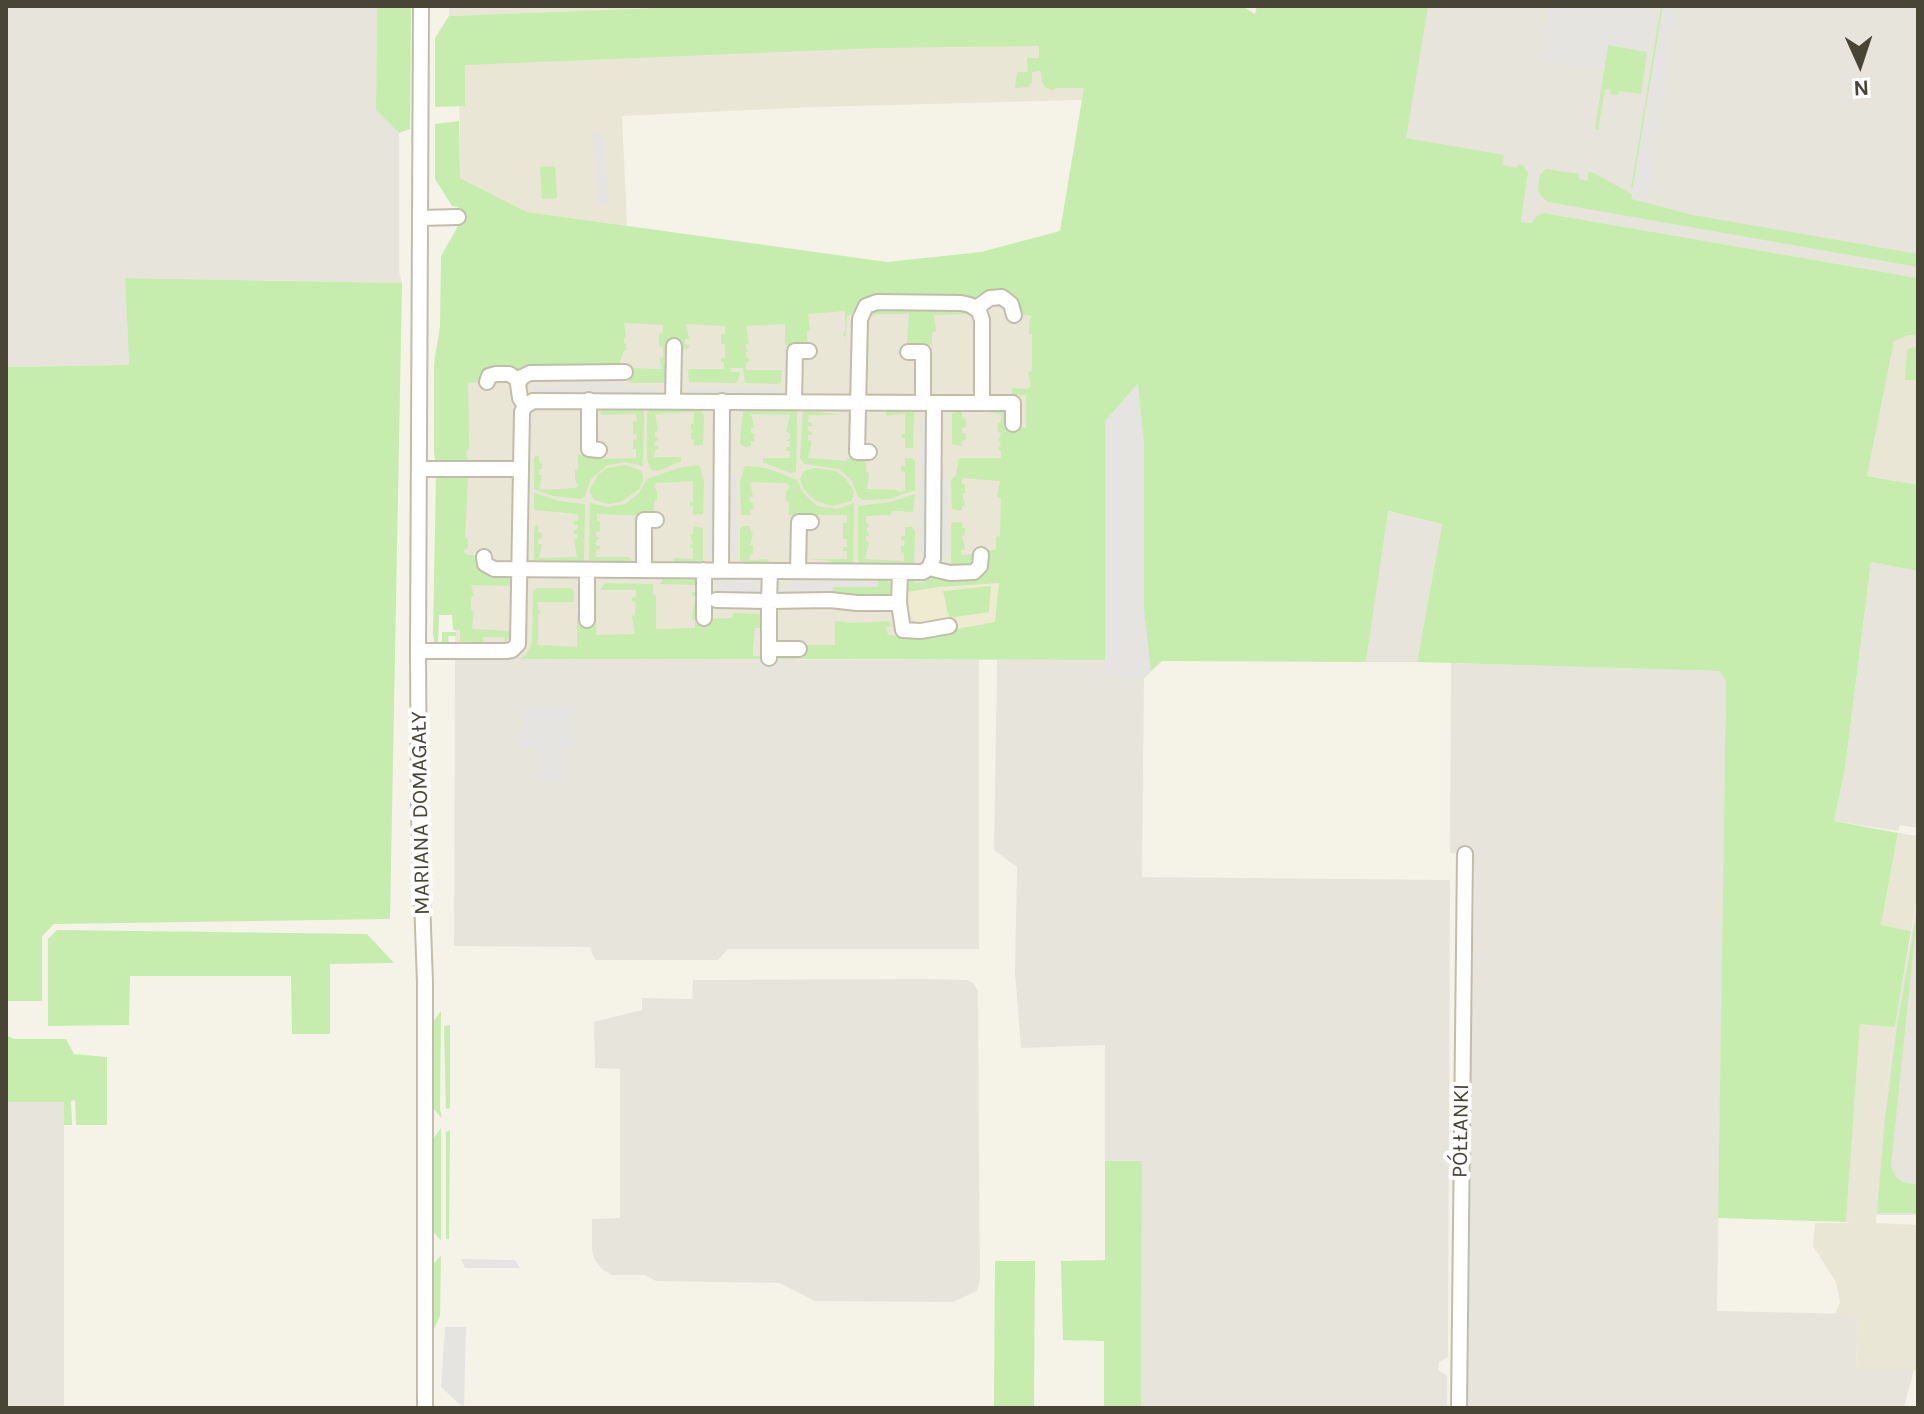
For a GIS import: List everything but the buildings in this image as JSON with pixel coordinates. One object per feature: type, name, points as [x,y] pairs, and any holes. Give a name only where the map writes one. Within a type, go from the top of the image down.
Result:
[{"type":"street","name":"MARIANA DOMAGAŁY","points":[[421,6],[418,651],[419,815],[425,983],[425,1408]]},
{"type":"street","points":[[421,218],[458,217]]},
{"type":"street","points":[[976,308],[990,298],[1002,297],[1011,304],[1014,315]]},
{"type":"street","points":[[857,452],[860,319],[866,306],[877,302],[961,303],[976,308],[982,320],[982,403]]},
{"type":"street","points":[[673,401],[674,346]]},
{"type":"street","points":[[794,402],[795,351],[809,351]]},
{"type":"street","points":[[922,352],[928,403],[933,558],[929,568]]},
{"type":"street","points":[[519,380],[530,373],[625,372]]},
{"type":"street","points":[[487,382],[489,376],[496,374],[509,374],[519,380]]},
{"type":"street","points":[[519,380],[518,391],[525,406]]},
{"type":"street","points":[[588,449],[589,400]]},
{"type":"street","points":[[418,651],[506,651],[516,647],[520,637],[521,414],[525,406],[536,401],[1013,403],[1013,424]]},
{"type":"street","points":[[721,570],[722,401]]},
{"type":"street","points":[[419,469],[521,469]]},
{"type":"street","points":[[644,570],[645,520]]},
{"type":"street","points":[[798,571],[799,522]]},
{"type":"street","points":[[484,557],[485,564],[491,568],[919,573],[929,568],[950,573],[974,572],[980,566],[981,555]]},
{"type":"street","points":[[587,570],[587,620]]},
{"type":"street","points":[[704,570],[704,618]]},
{"type":"street","points":[[770,571],[769,654],[799,649]]},
{"type":"street","points":[[900,572],[899,631],[949,626]]},
{"type":"street","points":[[716,600],[899,603]]},
{"type":"street","name":"PÓŁŁANKI","points":[[1459,1408],[1465,854]]},
{"type":"shaded area","points":[[6,6],[377,6],[376,110],[399,133],[399,271],[402,283],[125,278],[129,365],[6,367]]},
{"type":"shaded area","points":[[449,6],[706,6],[449,16]]},
{"type":"shaded area","points":[[1415,6],[1918,6],[1918,278],[1544,213],[1532,223],[1521,222],[1528,174],[1391,156]]},
{"type":"shaded area","points":[[1549,6],[1655,6],[1647,52],[1608,45],[1604,70],[1540,60]]},
{"type":"shaded area","points":[[1663,6],[1678,6],[1647,202],[1631,199]]},
{"type":"shaded area","points":[[1061,36],[1084,88],[1082,100],[622,116],[627,226],[527,212],[460,178],[459,56]]},
{"type":"shaded area","points":[[604,132],[609,205],[598,205],[592,133]]},
{"type":"shaded area","points":[[1050,282],[995,622],[796,660],[455,659],[458,371],[615,316],[990,291]]},
{"type":"shaded area","points":[[1909,335],[1918,336],[1918,485],[1867,476],[1894,340]]},
{"type":"shaded area","points":[[562,377],[622,378],[622,386],[659,387],[659,396],[534,395],[534,386],[562,386]]},
{"type":"shaded area","points":[[1138,383],[1144,444],[1144,609],[1151,671],[1144,678],[1105,678],[1105,421]]},
{"type":"shaded area","points":[[688,387],[781,388],[781,396],[688,396]]},
{"type":"shaded area","points":[[919,418],[929,418],[929,474],[919,474]]},
{"type":"shaded area","points":[[708,476],[717,476],[717,555],[708,555]]},
{"type":"shaded area","points":[[727,476],[736,476],[735,555],[726,555]]},
{"type":"shaded area","points":[[919,478],[929,478],[928,552],[919,552]]},
{"type":"shaded area","points":[[938,478],[947,478],[947,557],[938,557]]},
{"type":"shaded area","points":[[1387,511],[1442,524],[1417,662],[1366,662]]},
{"type":"shaded area","points":[[1871,562],[1918,571],[1918,828],[1900,825],[1898,831],[1834,821],[1845,769]]},
{"type":"shaded area","points":[[716,576],[758,576],[758,595],[716,594]]},
{"type":"shaded area","points":[[790,577],[878,577],[878,587],[833,587],[832,595],[781,595],[781,586],[790,586]]},
{"type":"shaded area","points":[[999,583],[995,622],[951,630],[949,618],[930,621],[930,625],[915,625],[913,616],[910,617],[907,592]]},
{"type":"shaded area","points":[[455,659],[979,660],[979,949],[728,949],[718,960],[595,960],[590,947],[454,946]]},
{"type":"shaded area","points":[[997,660],[1105,660],[1106,678],[1144,678],[1142,877],[1450,880],[1448,1357],[1439,1362],[1438,1370],[1447,1376],[1447,1408],[1141,1408],[1142,1162],[1105,1161],[1105,1045],[1021,1048],[1015,972],[1017,867],[994,850]]},
{"type":"shaded area","points":[[1451,663],[1719,671],[1726,681],[1717,1311],[1858,1314],[1856,1369],[1914,1369],[1904,1408],[1467,1408],[1474,855],[1450,853]]},
{"type":"shaded area","points":[[525,706],[574,706],[574,748],[568,748],[568,783],[534,782],[534,748],[519,747],[519,729],[524,729]]},
{"type":"shaded area","points":[[1898,833],[1918,836],[1918,896],[1911,931],[1881,925]]},
{"type":"shaded area","points":[[1918,896],[1918,1215],[1876,1215],[1883,1119],[1895,1027]]},
{"type":"shaded area","points":[[693,980],[967,980],[978,991],[980,1280],[977,1291],[953,1302],[815,1301],[780,1283],[656,1281],[645,1275],[612,1275],[603,1270],[592,1250],[592,1219],[620,1218],[620,1069],[595,1068],[594,1022],[642,1010],[642,998],[692,999]]},
{"type":"shaded area","points":[[1860,1023],[1895,1027],[1883,1119],[1876,1223],[1918,1225],[1918,1370],[1856,1369],[1858,1315],[1835,1314],[1840,1302],[1836,1282],[1813,1246],[1815,1223],[1851,1223],[1846,1222]]},
{"type":"shaded area","points":[[6,1056],[8,1102],[64,1102],[64,1408],[6,1408]]},
{"type":"shaded area","points":[[461,1259],[515,1260],[520,1268],[465,1268]]},
{"type":"shaded area","points":[[445,1327],[466,1327],[464,1408],[441,1387]]},
{"type":"green space","points":[[377,6],[411,6],[410,129],[399,133],[376,110]]},
{"type":"green space","points":[[706,6],[1242,6],[1255,14],[1257,6],[1428,6],[1406,138],[1504,155],[1502,165],[1524,166],[1528,173],[1521,222],[1532,223],[1536,216],[1544,213],[1918,278],[1918,336],[1909,335],[1894,341],[1867,476],[1918,485],[1918,571],[1871,562],[1845,769],[1834,821],[1898,833],[1881,925],[1911,931],[1895,1027],[1860,1024],[1846,1222],[1718,1218],[1726,681],[1719,671],[1417,662],[1442,524],[1388,511],[1366,662],[1162,661],[1144,678],[1105,678],[1105,660],[774,659],[801,645],[835,645],[835,621],[890,621],[892,626],[886,627],[888,635],[897,636],[924,635],[995,622],[999,583],[907,592],[907,586],[911,579],[916,583],[925,582],[928,576],[979,577],[986,569],[987,550],[996,550],[996,537],[1000,536],[1001,498],[997,497],[1000,481],[962,478],[965,505],[962,511],[952,509],[951,480],[956,475],[959,458],[1001,458],[998,423],[1001,422],[1001,414],[978,411],[1004,410],[1016,427],[1026,428],[1026,395],[1012,395],[1012,388],[1028,389],[1031,386],[1028,372],[1032,371],[1029,322],[1032,316],[1020,314],[1018,300],[1005,290],[971,299],[857,311],[847,316],[845,345],[845,336],[842,335],[845,332],[845,311],[808,314],[810,331],[807,331],[807,345],[785,345],[785,324],[746,326],[749,344],[746,344],[746,349],[749,352],[746,352],[746,358],[749,362],[746,362],[746,370],[782,370],[778,384],[745,383],[743,368],[730,368],[731,372],[740,372],[737,383],[689,382],[688,369],[724,369],[721,358],[725,358],[725,344],[721,344],[721,334],[725,334],[725,326],[686,324],[689,339],[685,339],[685,344],[689,348],[682,351],[682,386],[631,383],[627,378],[627,368],[662,369],[659,358],[663,357],[663,347],[659,346],[659,334],[663,333],[663,325],[624,323],[626,351],[619,365],[485,371],[480,382],[468,383],[468,460],[436,464],[434,364],[440,326],[441,256],[458,226],[458,207],[452,206],[435,179],[435,124],[459,121],[460,178],[527,212],[887,262],[981,252],[1060,231],[1084,88],[1046,88],[1041,71],[1032,72],[1032,82],[1028,87],[1015,88],[1017,72],[1028,72],[1027,58],[1039,58],[1039,46],[877,48],[465,65],[465,106],[435,107],[435,38],[449,16]]},
{"type":"green space","points":[[1661,6],[1663,6],[1631,188]]},
{"type":"green space","points":[[1608,45],[1647,52],[1641,94],[1619,91],[1618,95],[1610,94],[1611,90],[1605,89],[1598,130],[1595,129]]},
{"type":"green space","points":[[555,166],[557,198],[542,199],[540,167]]},
{"type":"green space","points":[[1546,169],[1579,174],[1578,179],[1588,181],[1588,172],[1594,173],[1632,194],[1632,199],[1693,215],[1918,254],[1918,267],[1548,202],[1540,195],[1538,188],[1540,175]]},
{"type":"green space","points":[[125,278],[402,283],[390,919],[54,924],[42,936],[42,1001],[6,1001],[6,367],[129,365]]},
{"type":"green space","points":[[962,308],[971,311],[969,314],[934,315],[936,331],[932,332],[932,345],[907,345],[909,314],[873,316],[871,310]]},
{"type":"green space","points":[[1918,345],[1918,380],[1905,380],[1907,350]]},
{"type":"green space","points":[[608,408],[642,408],[644,411],[643,466],[626,462],[607,465],[591,479],[581,499],[553,496],[534,489],[536,456],[542,464],[542,469],[539,469],[539,475],[542,475],[539,490],[576,488],[578,455],[597,456],[597,459],[636,458],[633,440],[637,439],[633,434],[633,422],[637,421],[636,414],[601,415],[600,411]]},
{"type":"green space","points":[[651,409],[701,410],[704,416],[703,445],[694,446],[694,439],[691,439],[694,412],[655,414],[658,431],[655,437],[658,440],[654,446],[658,449],[654,457],[681,457],[681,461],[658,471],[652,470],[647,461],[647,413]]},
{"type":"green space","points":[[803,410],[844,415],[809,415],[808,422],[812,426],[808,426],[808,431],[812,435],[808,435],[808,440],[812,441],[808,458],[847,461],[847,458],[866,458],[866,472],[869,473],[867,489],[898,492],[905,491],[905,472],[901,471],[901,466],[905,466],[905,458],[912,458],[915,461],[915,490],[890,499],[863,500],[858,497],[852,481],[839,469],[804,464],[800,458]]},
{"type":"green space","points":[[743,411],[797,411],[796,472],[790,473],[763,462],[763,458],[790,458],[786,447],[790,447],[790,441],[786,441],[790,433],[786,432],[790,415],[751,414],[754,441],[751,441],[751,446],[744,447],[740,443]]},
{"type":"green space","points":[[886,411],[914,412],[913,448],[905,448],[905,438],[902,438],[905,434],[905,414],[886,416]]},
{"type":"green space","points":[[954,411],[962,411],[962,418],[966,419],[962,433],[966,433],[966,440],[962,441],[962,446],[952,444]]},
{"type":"green space","points":[[625,465],[642,471],[643,480],[639,489],[621,502],[608,504],[594,500],[589,491],[598,475],[607,468]]},
{"type":"green space","points":[[699,465],[704,481],[703,514],[693,515],[693,506],[690,506],[693,502],[693,481],[656,483],[654,516],[597,514],[600,531],[596,532],[596,537],[600,537],[596,546],[600,549],[596,550],[596,557],[629,557],[632,560],[589,560],[590,503],[608,507],[625,504],[639,493],[647,479],[678,468]]},
{"type":"green space","points":[[745,466],[766,468],[797,480],[803,493],[817,506],[837,509],[854,503],[853,563],[834,564],[810,559],[847,559],[847,551],[843,551],[843,547],[847,547],[847,539],[843,539],[843,523],[847,523],[847,515],[789,515],[786,492],[790,487],[787,483],[750,482],[753,497],[750,497],[750,502],[754,510],[750,510],[750,515],[741,515],[740,482]]},
{"type":"green space","points":[[815,468],[836,471],[845,478],[854,491],[852,501],[832,506],[814,500],[803,488],[800,479],[804,471]]},
{"type":"green space","points":[[436,476],[468,477],[465,538],[468,539],[468,548],[464,550],[465,554],[477,556],[478,566],[484,573],[510,576],[510,586],[471,585],[474,596],[471,597],[471,610],[474,611],[472,629],[510,631],[511,597],[511,636],[505,642],[504,637],[483,637],[483,642],[461,641],[457,646],[442,646],[442,632],[456,632],[456,636],[448,636],[449,645],[457,645],[460,630],[453,630],[452,615],[439,615],[438,646],[435,646]]},
{"type":"green space","points":[[534,493],[559,501],[585,504],[584,561],[534,560],[536,525],[538,532],[542,533],[542,538],[538,539],[538,544],[542,544],[539,558],[577,557],[574,539],[578,534],[574,534],[574,530],[578,525],[574,525],[574,521],[578,521],[578,514],[534,510]]},
{"type":"green space","points":[[915,494],[913,512],[892,511],[891,515],[866,516],[869,536],[866,536],[866,541],[869,542],[865,559],[904,561],[901,546],[905,541],[901,540],[901,536],[905,536],[905,527],[912,527],[915,531],[914,563],[858,563],[858,506],[891,502]]},
{"type":"green space","points":[[962,522],[962,528],[965,528],[965,535],[962,536],[965,550],[961,550],[961,555],[975,554],[972,565],[951,568],[951,524]]},
{"type":"green space","points":[[693,526],[703,528],[703,561],[674,562],[673,558],[693,559],[690,534],[693,534]]},
{"type":"green space","points":[[750,526],[753,532],[750,560],[769,559],[768,563],[740,561],[740,529]]},
{"type":"green space","points":[[663,579],[696,580],[698,619],[732,618],[733,613],[764,614],[764,628],[755,628],[753,656],[764,656],[764,659],[518,659],[526,655],[532,643],[533,592],[537,588],[571,588],[574,591],[574,602],[538,602],[541,613],[538,614],[538,645],[577,647],[577,614],[581,614],[592,601],[596,601],[596,635],[635,634],[632,616],[635,615],[636,602],[632,598],[636,597],[636,590],[600,590],[605,583],[653,584],[656,629],[695,628],[695,620],[692,620],[695,596],[692,592],[695,592],[695,585],[660,584]]},
{"type":"green space","points":[[878,580],[887,580],[891,584],[889,598],[832,595],[832,587],[878,587]]},
{"type":"green space","points":[[991,586],[989,612],[949,618],[943,591]]},
{"type":"green space","points":[[1918,906],[1891,1165],[1895,1176],[1902,1182],[1918,1185],[1918,1213],[1877,1213],[1897,1027]]},
{"type":"green space","points":[[57,930],[367,934],[394,963],[330,964],[330,1034],[292,1034],[291,976],[130,976],[129,1025],[48,1026],[48,939]]},
{"type":"green space","points":[[441,1011],[442,1119],[433,1108],[433,1022]]},
{"type":"green space","points":[[450,1025],[450,1108],[446,1109],[444,1026]]},
{"type":"green space","points":[[6,1035],[14,1039],[66,1039],[74,1054],[107,1057],[107,1125],[76,1125],[75,1100],[71,1101],[72,1125],[64,1125],[64,1102],[7,1102]]},
{"type":"green space","points":[[441,1128],[441,1241],[432,1230],[433,1139]]},
{"type":"green space","points":[[450,1130],[449,1239],[446,1239],[446,1132]]},
{"type":"green space","points":[[1105,1161],[1142,1161],[1141,1408],[1104,1408],[1104,1341],[1063,1340],[1061,1261],[1105,1260]]},
{"type":"green space","points":[[441,1255],[440,1316],[432,1333],[432,1266]]},
{"type":"green space","points":[[995,1261],[1035,1261],[1034,1408],[994,1408]]}]
